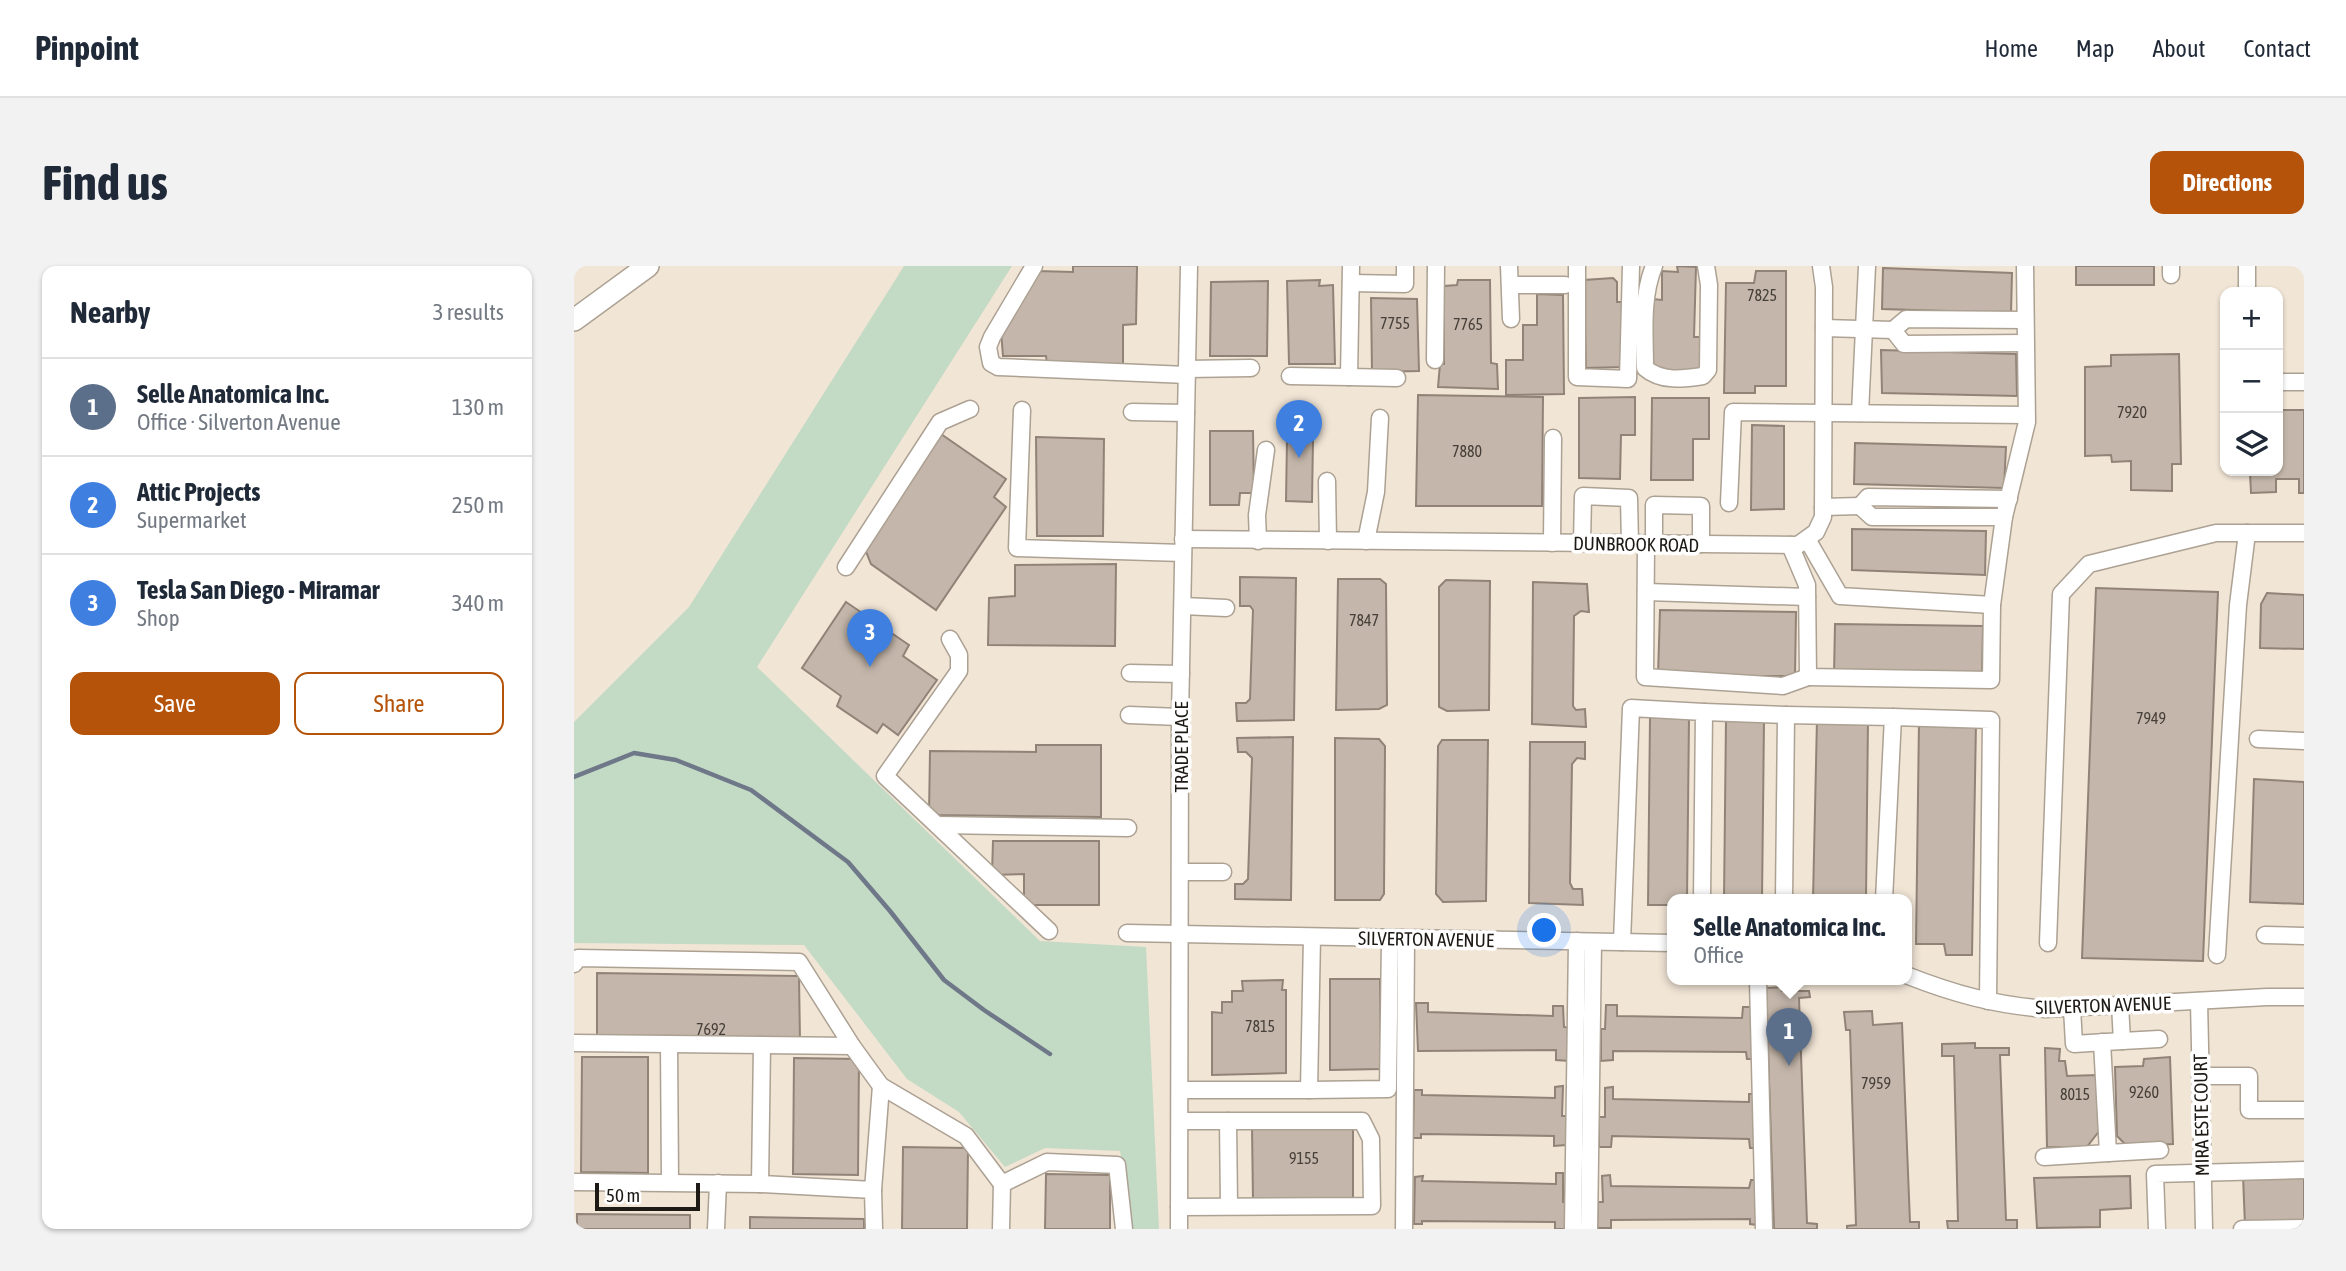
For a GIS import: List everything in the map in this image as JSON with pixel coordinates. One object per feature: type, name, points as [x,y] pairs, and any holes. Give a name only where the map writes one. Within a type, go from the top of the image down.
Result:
[{"type":"main road","points":[[574,320],[648,266]]},
{"type":"street","points":[[1034,266],[988,347],[992,363],[998,367],[1187,372],[1251,368]]},
{"type":"street","name":"TRADE PLACE","points":[[1179,1229],[1180,717],[1189,266]]},
{"type":"street","points":[[1349,377],[1351,266]]},
{"type":"street","points":[[1351,283],[1405,284],[1405,266]]},
{"type":"street","points":[[1435,360],[1436,266]]},
{"type":"street","points":[[1509,266],[1511,319]]},
{"type":"street","points":[[1577,266],[1577,377],[1628,379],[1631,266]]},
{"type":"street","points":[[1654,266],[1647,283],[1645,368],[1654,376],[1680,379],[1703,376],[1707,370],[1710,355],[1709,285],[1706,266]]},
{"type":"street","points":[[1821,266],[1824,287],[1823,517],[1816,532],[1807,539],[1840,596],[1992,605]]},
{"type":"street","points":[[1860,413],[1867,266]]},
{"type":"street","points":[[1582,543],[1583,496],[1629,498],[1643,544],[1646,592],[1645,677],[1783,686],[1808,677],[1991,680],[1992,605],[2004,517],[2026,415],[2025,266]]},
{"type":"street","points":[[2247,266],[2247,287]]},
{"type":"street","points":[[1511,285],[1565,285]]},
{"type":"street","points":[[1824,328],[1893,330],[1906,319],[2025,320]]},
{"type":"street","points":[[1893,330],[1904,344],[2025,343]]},
{"type":"street","points":[[1290,376],[1397,378]]},
{"type":"street","points":[[2283,382],[2304,382]]},
{"type":"street","points":[[846,567],[940,422],[970,409]]},
{"type":"street","name":"DUNBROOK ROAD","points":[[1022,410],[1017,548],[1183,546],[1258,541],[1798,545],[1807,539]]},
{"type":"street","points":[[1132,412],[1186,413]]},
{"type":"street","points":[[1729,503],[1733,412],[2026,415]]},
{"type":"street","points":[[1366,541],[1376,492],[1380,418]]},
{"type":"street","points":[[1552,543],[1553,438]]},
{"type":"street","points":[[1258,541],[1257,515],[1266,450]]},
{"type":"street","points":[[1326,481],[1328,541]]},
{"type":"street","points":[[1860,506],[1868,497],[2008,499]]},
{"type":"street","points":[[1643,544],[1654,505],[1701,506],[1701,544]]},
{"type":"street","points":[[1823,507],[1860,506],[1872,517],[2004,517]]},
{"type":"street","points":[[2048,943],[2061,594],[2089,564],[2216,533],[2304,533]]},
{"type":"street","points":[[2217,955],[2238,605],[2246,533]]},
{"type":"street","points":[[1790,545],[1807,591],[1808,677]]},
{"type":"street","points":[[1646,592],[1807,591],[1828,575]]},
{"type":"street","points":[[1183,606],[1226,608]]},
{"type":"street","points":[[950,639],[959,655],[959,671],[885,776],[1049,931]]},
{"type":"street","points":[[1130,673],[1181,674]]},
{"type":"street","points":[[1622,942],[1631,708],[1992,720],[1988,1001]]},
{"type":"street","points":[[1702,894],[1704,712]]},
{"type":"street","points":[[1129,715],[1180,717]]},
{"type":"street","points":[[1784,894],[1786,715]]},
{"type":"street","points":[[1884,894],[1893,717]]},
{"type":"street","points":[[2258,739],[2304,741]]},
{"type":"street","points":[[937,825],[1128,828]]},
{"type":"street","points":[[1181,872],[1223,872]]},
{"type":"street","name":"SILVERTON AVENUE","points":[[1127,933],[1667,943]]},
{"type":"street","points":[[2265,935],[2304,936]]},
{"type":"street","points":[[1309,1090],[1312,937]]},
{"type":"street","points":[[1180,1090],[1388,1089],[1398,939]]},
{"type":"street","points":[[1398,939],[1404,1229]]},
{"type":"street","points":[[1573,1229],[1585,941]]},
{"type":"street","points":[[1585,941],[1589,1229]]},
{"type":"street","points":[[574,964],[578,958],[799,962],[852,1046],[881,1086],[966,1136],[1002,1184],[1001,1229]]},
{"type":"street","name":"SILVERTON AVENUE","points":[[1912,977],[1954,994],[2017,1007],[2072,1008],[2304,997]]},
{"type":"street","points":[[1758,985],[1764,1229]]},
{"type":"street","name":"MIRA ESTE COURT","points":[[2199,1001],[2204,1229]]},
{"type":"street","points":[[2120,1005],[2122,1041]]},
{"type":"street","points":[[2072,1008],[2074,1044],[2160,1039]]},
{"type":"street","points":[[2102,1042],[2108,1153]]},
{"type":"street","points":[[574,1043],[852,1046]]},
{"type":"street","points":[[669,1044],[670,1182]]},
{"type":"street","points":[[760,1184],[762,1045]]},
{"type":"street","points":[[2200,1076],[2249,1076],[2249,1110],[2304,1110]]},
{"type":"street","points":[[874,1229],[873,1190],[881,1086]]},
{"type":"street","points":[[1179,1207],[1372,1206],[1371,1139],[1362,1121],[1180,1121]]},
{"type":"street","points":[[1228,1121],[1229,1206]]},
{"type":"street","points":[[2044,1157],[2160,1150]]},
{"type":"street","points":[[1002,1184],[1047,1162],[1117,1165],[1124,1229]]},
{"type":"street","points":[[2157,1229],[2155,1174],[2304,1170]]},
{"type":"street","points":[[574,1182],[760,1184],[873,1190]]},
{"type":"street","points":[[716,1229],[718,1183]]},
{"type":"street","points":[[2242,1229],[2304,1228]]},
{"type":"green space","points":[[904,266],[1012,266],[757,667],[1040,941],[1146,947],[1159,1229],[1133,1229],[1120,1151],[1045,1148],[1005,1167],[959,1112],[907,1079],[804,945],[574,943],[574,722],[689,607]]},
{"type":"building","points":[[1073,266],[1137,266],[1136,324],[1123,325],[1123,365],[1047,364],[1046,356],[1003,356],[1001,331],[1037,271],[1073,272]]},
{"type":"building","points":[[1677,266],[1696,267],[1694,337],[1706,337],[1706,367],[1699,372],[1657,371],[1651,364],[1653,299],[1662,300],[1662,271],[1678,272]]},
{"type":"building","points":[[2076,266],[2154,266],[2154,285],[2076,285]]},
{"type":"building","points":[[1883,268],[2012,273],[2011,313],[1882,309]]},
{"type":"building","points":[[1756,271],[1786,271],[1786,386],[1755,386],[1755,393],[1724,393],[1726,283],[1754,283]]},
{"type":"building","points":[[1613,278],[1617,282],[1617,302],[1624,302],[1625,367],[1586,368],[1584,280]]},
{"type":"building","points":[[1320,280],[1319,286],[1333,285],[1335,364],[1289,364],[1287,281]]},
{"type":"building","points":[[1458,280],[1490,280],[1491,363],[1497,364],[1498,389],[1438,387],[1440,364],[1444,364],[1444,286],[1457,285]]},
{"type":"building","points":[[1268,281],[1267,356],[1210,356],[1211,282]]},
{"type":"building","points":[[1537,294],[1563,295],[1564,394],[1506,395],[1506,360],[1523,360],[1523,325],[1537,325]]},
{"type":"building","points":[[1371,298],[1417,299],[1419,371],[1372,372]]},
{"type":"building","points":[[1881,350],[2016,354],[2017,396],[1882,393]]},
{"type":"building","points":[[2179,354],[2181,464],[2172,464],[2172,491],[2131,490],[2131,461],[2112,462],[2111,455],[2085,456],[2085,367],[2111,366],[2111,355]]},
{"type":"building","points":[[1418,395],[1543,397],[1542,506],[1416,506]]},
{"type":"building","points":[[1635,397],[1635,435],[1621,435],[1620,479],[1579,478],[1579,398]]},
{"type":"building","points":[[1652,398],[1709,398],[1709,439],[1693,439],[1693,480],[1651,480]]},
{"type":"building","points":[[2283,410],[2304,410],[2304,493],[2299,493],[2299,479],[2276,479],[2276,492],[2251,493],[2250,476],[2283,476]]},
{"type":"building","points":[[1752,425],[1784,426],[1784,509],[1751,510]]},
{"type":"building","points":[[1210,431],[1253,431],[1254,493],[1240,493],[1239,505],[1210,505]]},
{"type":"building","points":[[941,434],[1006,479],[994,497],[1006,507],[936,610],[871,564],[865,549]]},
{"type":"building","points":[[1036,437],[1104,439],[1103,536],[1037,536]]},
{"type":"building","points":[[1287,439],[1313,439],[1312,502],[1286,501]]},
{"type":"building","points":[[1855,443],[2006,447],[2004,488],[1854,484]]},
{"type":"building","points":[[1852,529],[1986,531],[1985,575],[1852,570]]},
{"type":"building","points":[[1116,564],[1115,646],[988,645],[989,598],[1015,596],[1015,565]]},
{"type":"building","points":[[1240,577],[1296,578],[1294,720],[1237,721],[1236,703],[1246,703],[1250,699],[1253,610],[1250,606],[1240,606]]},
{"type":"building","points":[[1338,579],[1380,579],[1386,584],[1387,705],[1379,709],[1336,710]]},
{"type":"building","points":[[1446,580],[1490,581],[1489,710],[1447,711],[1439,707],[1439,587]]},
{"type":"building","points":[[1533,582],[1587,584],[1589,612],[1581,611],[1574,616],[1573,706],[1576,710],[1585,709],[1586,727],[1532,724]]},
{"type":"building","points":[[2096,588],[2218,592],[2203,961],[2082,958]]},
{"type":"building","points":[[2267,593],[2304,595],[2304,649],[2260,648],[2261,604]]},
{"type":"building","points":[[846,602],[909,645],[903,656],[937,680],[898,735],[883,724],[877,733],[837,706],[841,696],[802,668]]},
{"type":"building","points":[[1660,610],[1796,612],[1795,676],[1658,676]]},
{"type":"building","points":[[1835,624],[1983,626],[1982,676],[1834,675]]},
{"type":"building","points":[[1650,717],[1689,718],[1687,894],[1667,894],[1667,905],[1648,905]]},
{"type":"building","points":[[1726,719],[1764,720],[1762,894],[1724,894]]},
{"type":"building","points":[[1817,719],[1868,719],[1866,894],[1813,894]]},
{"type":"building","points":[[1919,722],[1976,722],[1972,955],[1946,955],[1944,944],[1916,944]]},
{"type":"building","points":[[1293,737],[1291,900],[1235,899],[1235,884],[1243,884],[1248,879],[1252,758],[1246,752],[1238,752],[1237,738]]},
{"type":"building","points":[[1335,738],[1379,739],[1385,746],[1384,894],[1380,900],[1335,900]]},
{"type":"building","points":[[1442,740],[1488,740],[1486,901],[1443,902],[1436,894],[1438,746]]},
{"type":"building","points":[[1530,742],[1585,742],[1585,759],[1577,758],[1572,764],[1570,883],[1573,889],[1582,889],[1583,905],[1529,903]]},
{"type":"building","points":[[1036,745],[1101,745],[1101,817],[929,815],[930,751],[1036,752]]},
{"type":"building","points":[[2254,779],[2304,782],[2304,904],[2250,902]]},
{"type":"building","points":[[993,841],[1099,841],[1099,905],[1024,905],[1024,874],[992,875]]},
{"type":"building","points":[[597,973],[799,976],[800,1042],[597,1038]]},
{"type":"building","points":[[1330,979],[1380,979],[1381,1069],[1330,1070]]},
{"type":"building","points":[[1283,980],[1282,990],[1286,990],[1286,1073],[1212,1075],[1212,1012],[1222,1013],[1222,1002],[1232,1002],[1232,991],[1243,991],[1242,981]]},
{"type":"building","points":[[1783,987],[1782,991],[1809,991],[1810,997],[1799,998],[1807,1223],[1817,1224],[1817,1229],[1774,1229],[1766,988]]},
{"type":"building","points":[[1416,1003],[1428,1003],[1428,1012],[1553,1016],[1553,1006],[1563,1006],[1564,1027],[1570,1028],[1569,1061],[1556,1060],[1556,1050],[1418,1051]]},
{"type":"building","points":[[1606,1005],[1617,1005],[1617,1016],[1742,1018],[1743,1007],[1754,1007],[1754,1059],[1747,1059],[1746,1052],[1613,1051],[1613,1060],[1601,1061],[1601,1029],[1605,1029]]},
{"type":"building","points":[[1872,1011],[1873,1025],[1902,1023],[1910,1222],[1919,1222],[1919,1229],[1847,1229],[1847,1226],[1856,1225],[1850,1030],[1846,1030],[1844,1012]]},
{"type":"building","points":[[1975,1043],[1975,1048],[2009,1048],[2009,1055],[2000,1055],[2006,1220],[2017,1220],[2017,1229],[1948,1229],[1947,1221],[1958,1221],[1954,1056],[1942,1056],[1942,1044]]},
{"type":"building","points":[[2045,1048],[2060,1049],[2059,1061],[2065,1061],[2067,1076],[2098,1075],[2100,1130],[2086,1148],[2047,1147]]},
{"type":"building","points":[[582,1057],[648,1057],[648,1173],[581,1172]]},
{"type":"building","points":[[2170,1057],[2173,1144],[2127,1146],[2117,1136],[2115,1067],[2143,1066],[2144,1059]]},
{"type":"building","points":[[794,1058],[859,1059],[858,1175],[793,1174]]},
{"type":"building","points":[[1563,1086],[1562,1116],[1566,1116],[1566,1145],[1554,1146],[1554,1136],[1421,1134],[1421,1138],[1413,1138],[1414,1090],[1422,1090],[1422,1095],[1555,1098],[1555,1087]]},
{"type":"building","points":[[1613,1087],[1613,1099],[1749,1102],[1749,1094],[1756,1094],[1756,1148],[1750,1148],[1749,1139],[1612,1136],[1611,1147],[1599,1147],[1599,1117],[1605,1117],[1605,1088]]},
{"type":"building","points":[[1252,1127],[1353,1127],[1353,1201],[1253,1200]]},
{"type":"building","points":[[903,1147],[968,1148],[967,1229],[902,1229]]},
{"type":"building","points":[[1556,1173],[1563,1173],[1567,1229],[1555,1229],[1555,1222],[1422,1221],[1422,1224],[1414,1224],[1415,1177],[1423,1176],[1422,1181],[1556,1184]]},
{"type":"building","points":[[1046,1174],[1110,1175],[1110,1229],[1045,1229]]},
{"type":"building","points":[[2304,1174],[2304,1225],[2245,1226],[2243,1175]]},
{"type":"building","points":[[1610,1175],[1611,1186],[1749,1188],[1751,1180],[1759,1180],[1758,1225],[1750,1224],[1750,1219],[1611,1220],[1611,1228],[1597,1228],[1598,1202],[1603,1202],[1602,1176]]},
{"type":"building","points":[[2130,1176],[2131,1208],[2100,1210],[2100,1227],[2037,1228],[2034,1178]]},
{"type":"building","points":[[577,1214],[690,1215],[690,1229],[577,1229]]},
{"type":"building","points":[[750,1217],[864,1219],[864,1229],[750,1229]]},
{"type":"waterway","points":[[574,777],[634,753],[676,760],[751,790],[848,862],[944,980],[1050,1054]]},
{"type":"place","name":"Attic Projects","points":[[1299,458]]},
{"type":"place","name":"Tesla San Diego - Miramar","points":[[870,667]]},
{"type":"place","name":"Selle Anatomica Inc.","points":[[1789,1066]]}]
